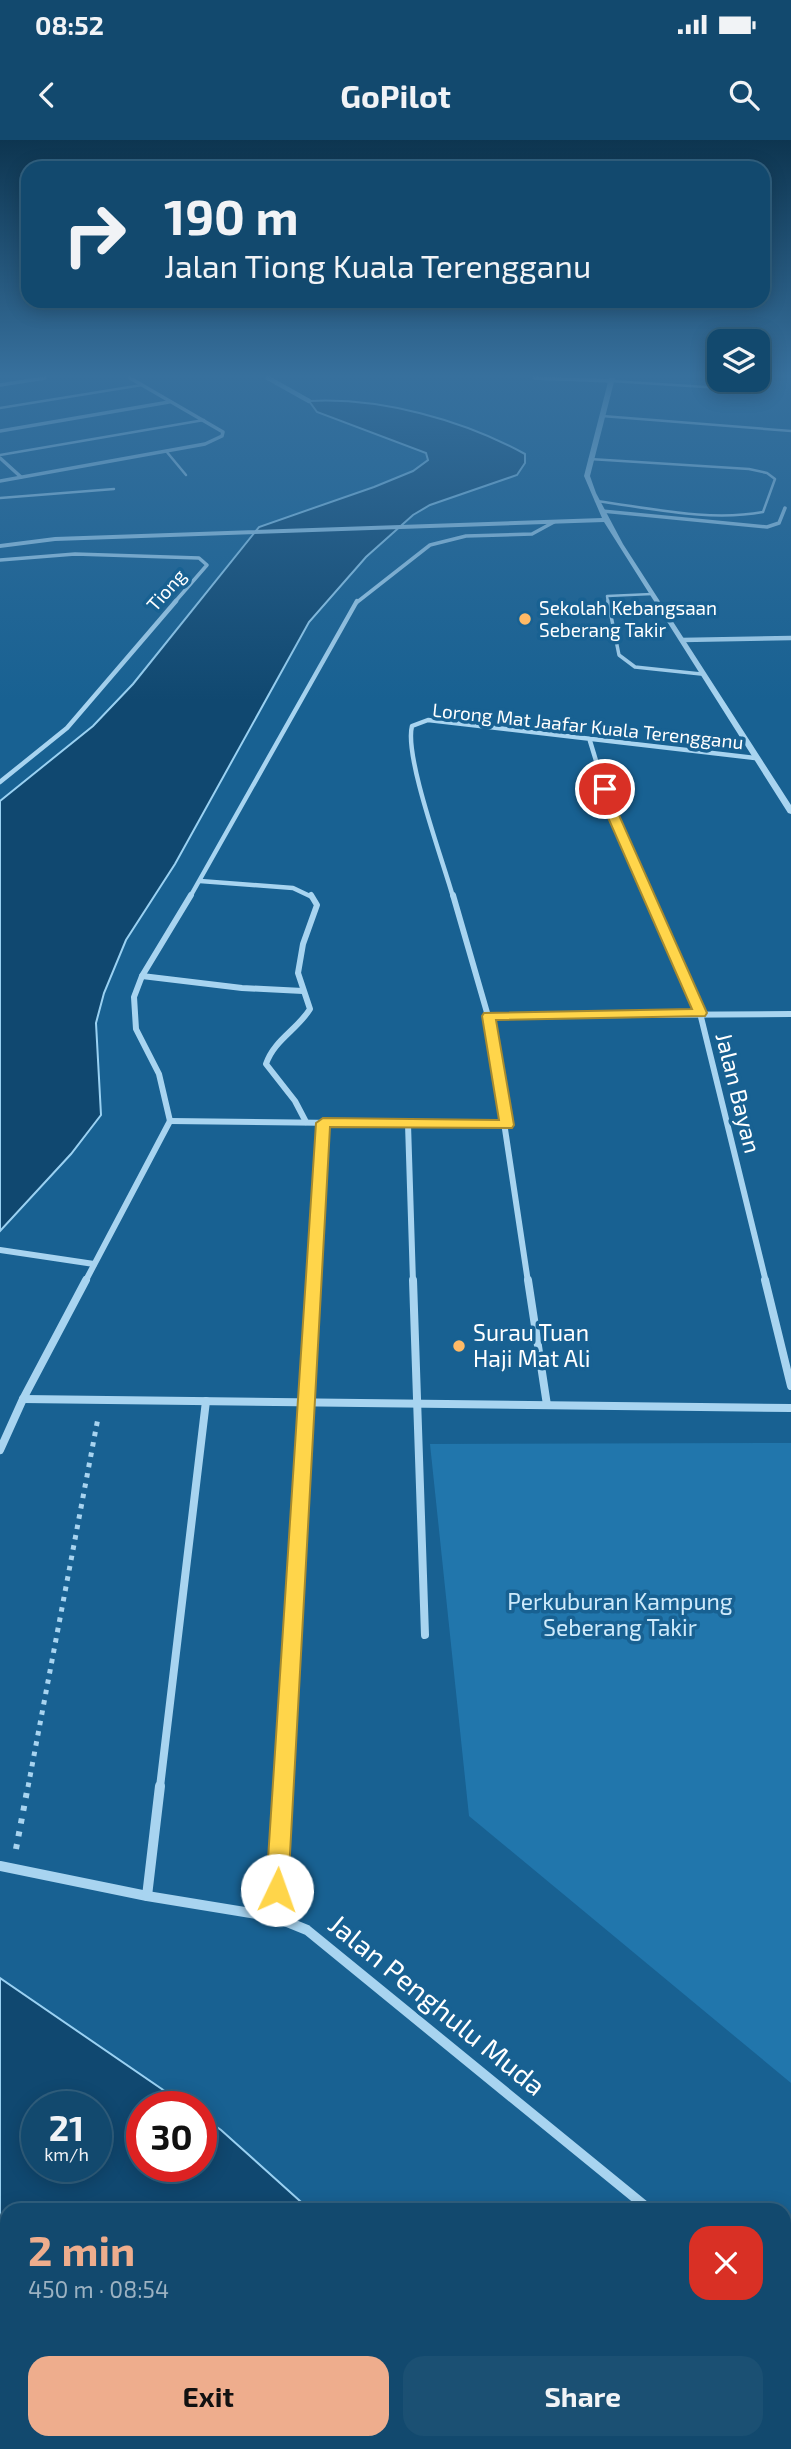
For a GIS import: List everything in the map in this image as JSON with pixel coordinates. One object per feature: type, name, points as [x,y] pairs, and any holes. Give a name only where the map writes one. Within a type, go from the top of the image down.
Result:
[{"type":"street","points":[[591,486],[606,520],[701,674],[791,811]]},
{"type":"street","points":[[601,511],[767,527],[779,523],[785,508]]},
{"type":"street","points":[[0,546],[55,539],[606,520]]},
{"type":"street","points":[[0,1450],[23,1399],[170,1121],[159,1074],[136,1028],[134,997],[142,976],[200,881],[361,597],[430,545],[466,536],[532,534],[554,522]]},
{"type":"street","name":"Tiong","points":[[0,560],[75,554],[175,556],[199,558],[207,565],[67,728],[0,782]]},
{"type":"street","points":[[682,640],[791,638]]},
{"type":"street","name":"Lorong Mat Jaafar Kuala Terengganu","points":[[488,1016],[417,774],[409,738],[412,726],[428,720],[590,741],[755,758]]},
{"type":"street","name":"Jalan Bayan","points":[[590,741],[612,813],[700,1013],[791,1386]]},
{"type":"street","points":[[200,881],[293,888],[310,894],[317,905],[303,944],[298,973],[310,1009],[304,1021],[268,1051],[266,1063],[295,1101],[306,1122]]},
{"type":"street","points":[[142,976],[242,988],[303,990]]},
{"type":"street","points":[[547,1405],[507,1125],[488,1016],[791,1014]]},
{"type":"street","points":[[170,1121],[507,1125]]},
{"type":"street","points":[[275,1917],[323,1123]]},
{"type":"street","points":[[408,1124],[425,1635]]},
{"type":"street","points":[[0,1250],[94,1264]]},
{"type":"street","points":[[23,1399],[791,1408]]},
{"type":"street","points":[[147,1896],[206,1401]]},
{"type":"street","name":"Jalan Penghulu Muda","points":[[0,1866],[12,1871],[275,1917],[307,1930],[641,2203]]},
{"type":"lane","points":[[596,501],[707,514],[754,515],[763,512],[773,486]]},
{"type":"lane","points":[[0,498],[114,489]]},
{"type":"lane","points":[[652,594],[607,596],[619,655],[635,667],[701,674]]},
{"type":"path","points":[[12,1871],[102,1400]]},
{"type":"green space","name":"Perkuburan Kampung Seberang Takir","points":[[791,1443],[791,2083],[469,1816],[430,1444]]},
{"type":"shaded area","points":[[486,486],[430,505],[413,515],[366,557],[309,622],[175,864],[126,940],[104,993],[96,1023],[101,1115],[71,1154],[0,1231],[0,801],[93,726],[133,684],[259,527],[374,487]]},
{"type":"shaded area","points":[[0,1978],[165,2091],[126,2091],[126,2182],[217,2182],[217,2127],[302,2203],[0,2203]]},
{"type":"place","name":"Sekolah Kebangsaan Seberang Takir","points":[[525,619]]},
{"type":"place","name":"Surau Tuan Haji Mat Ali","points":[[459,1346]]},
{"type":"route","points":[[277,1890],[323,1123],[507,1125],[488,1016],[700,1013],[612,813],[605,789]]}]
